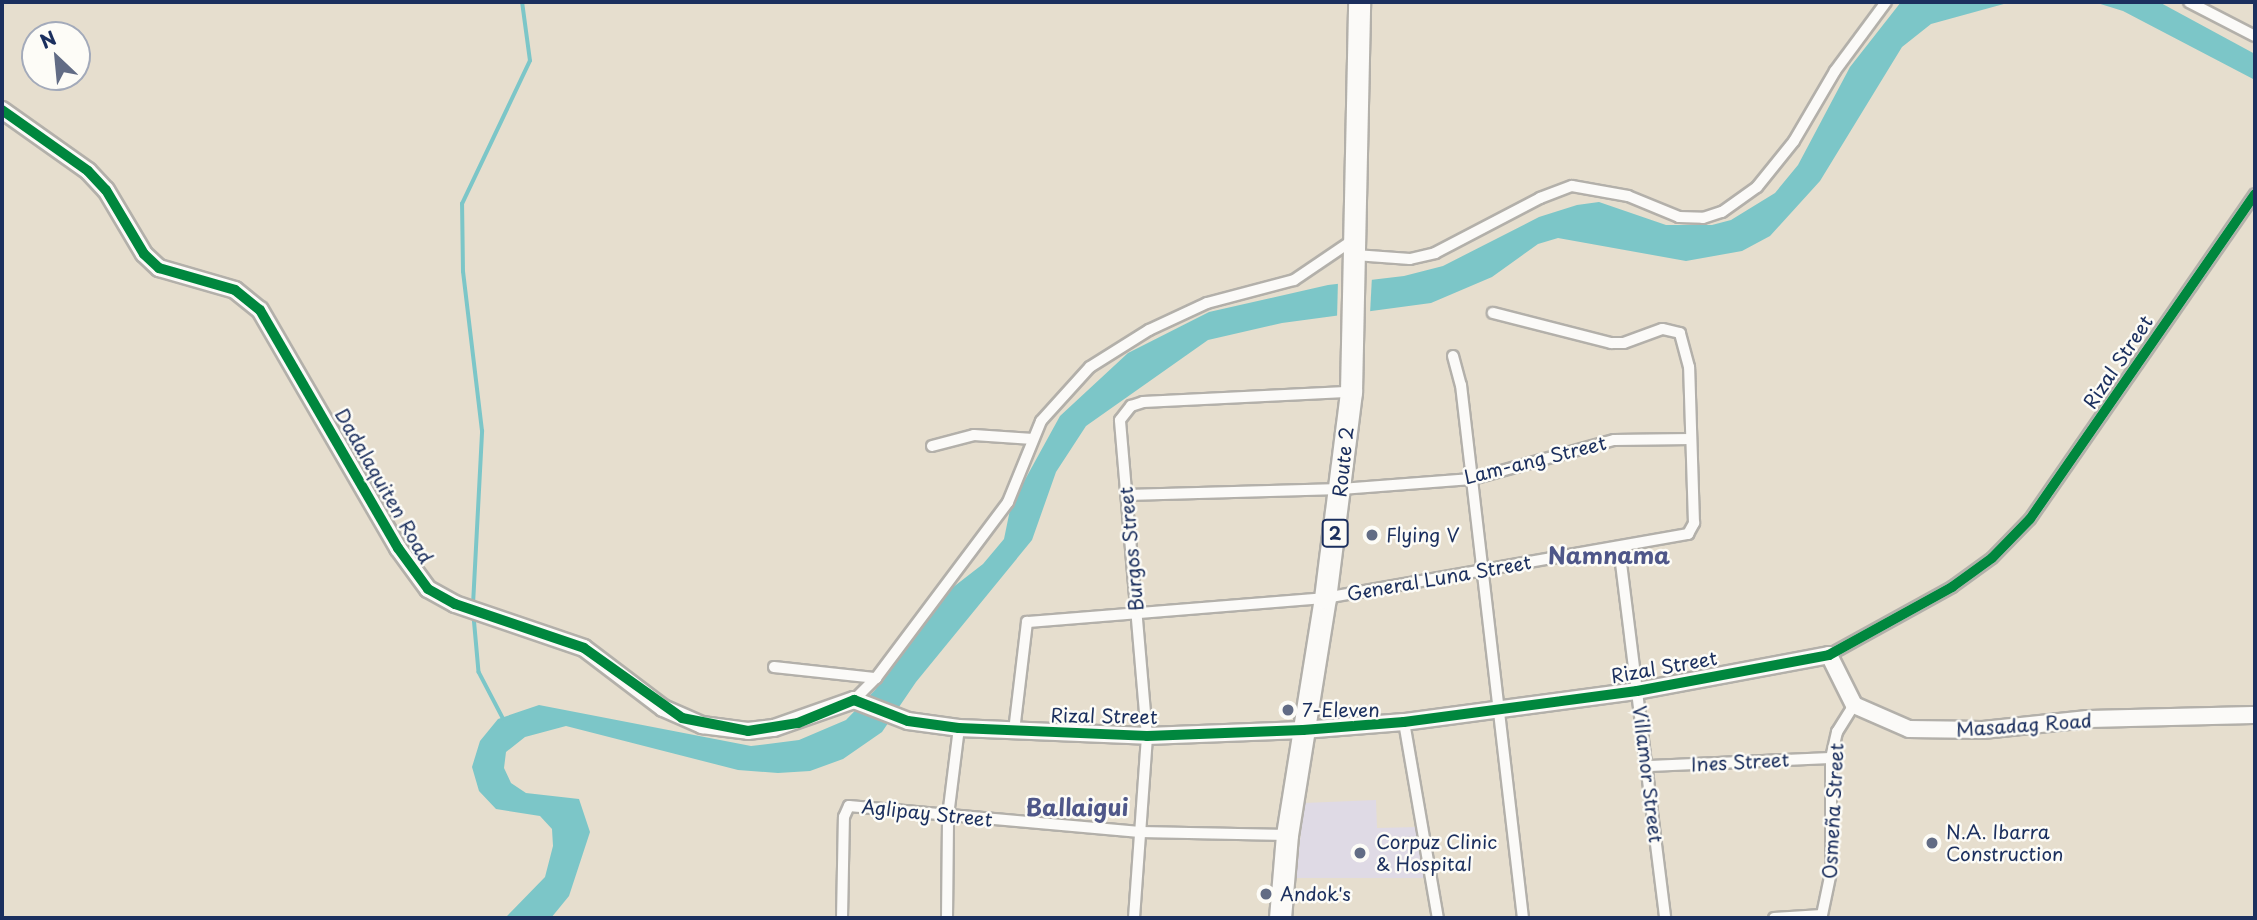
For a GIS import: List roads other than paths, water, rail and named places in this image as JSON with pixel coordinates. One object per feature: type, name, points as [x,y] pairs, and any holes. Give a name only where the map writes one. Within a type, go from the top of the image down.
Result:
[{"type":"highway","name":"Route 2","points":[[1280,918],[1287,835],[1341,489],[1351,392],[1359,2]]},
{"type":"street","points":[[854,700],[877,678],[1008,502],[1022,477],[1033,439],[1071,384],[1103,357],[1207,303],[1294,280],[1355,252],[1410,259],[1435,253],[1540,198],[1573,186],[1628,196],[1679,217],[1703,218],[1722,212],[1757,187],[1794,141],[1835,71],[1886,2]]},
{"type":"street","points":[[2189,2],[2255,36]]},
{"type":"street","name":"Dadalaquiten Road","points":[[2,110],[88,171],[106,190],[144,254],[159,268],[235,290],[260,310],[398,548],[428,589],[455,604],[584,648],[663,708],[702,725],[737,731],[775,728],[854,700]]},
{"type":"street","name":"Rizal Street","points":[[854,700],[908,721],[959,728],[1147,736],[1303,730],[1404,722],[1637,691],[1829,655],[1952,587],[1992,558],[2030,519],[2255,194]]},
{"type":"street","name":"General Luna Street","points":[[1014,731],[1025,623],[1325,598],[1685,535],[1693,528],[1689,368],[1680,333],[1662,329],[1624,343],[1611,343],[1493,313]]},
{"type":"street","points":[[1453,356],[1461,385],[1495,710],[1522,918]]},
{"type":"street","name":"Burgos Street","points":[[1133,918],[1147,736],[1127,495],[1118,428],[1124,411],[1131,406],[1213,396],[1351,392]]},
{"type":"street","points":[[932,446],[974,435],[1033,439]]},
{"type":"street","name":"Lam-ang Street","points":[[1127,495],[1341,489],[1472,478],[1614,440],[1691,439]]},
{"type":"street","name":"Villamor Street","points":[[1619,547],[1649,766],[1665,918]]},
{"type":"street","points":[[1829,655],[1854,705]]},
{"type":"street","points":[[774,667],[877,678]]},
{"type":"street","name":"Masadag Road","points":[[1854,705],[1894,726],[1934,730],[2087,719],[2255,715]]},
{"type":"street","name":"Osmeña Street","points":[[1774,918],[1822,917],[1831,872],[1831,758],[1837,732],[1854,705]]},
{"type":"street","points":[[1404,722],[1438,918]]},
{"type":"street","points":[[947,918],[948,816],[959,728]]},
{"type":"street","name":"Ines Street","points":[[1649,766],[1831,758]]},
{"type":"street","name":"Aglipay Street","points":[[842,918],[846,808],[1140,832],[1287,835]]},
{"type":"water","points":[[1901,2],[2011,2],[1931,24],[1902,47],[1820,181],[1770,236],[1742,251],[1686,261],[1558,238],[1538,244],[1492,277],[1431,303],[1282,323],[1208,340],[1086,426],[1056,472],[1032,540],[916,682],[882,732],[843,759],[810,771],[778,773],[738,770],[566,726],[525,737],[506,752],[504,768],[511,783],[526,793],[579,799],[590,832],[569,896],[551,918],[505,918],[545,877],[553,846],[552,829],[540,816],[496,809],[479,791],[472,767],[480,741],[498,719],[539,705],[751,746],[799,740],[846,720],[875,690],[943,595],[983,564],[1004,539],[1011,505],[1060,416],[1128,353],[1209,312],[1328,285],[1404,276],[1443,266],[1539,217],[1577,205],[1599,202],[1666,225],[1712,225],[1731,220],[1775,193],[1798,165],[1850,67]]},
{"type":"water","points":[[2094,2],[2159,2],[2255,54],[2255,80],[2123,11]]},
{"type":"waterway","points":[[473,605],[482,431],[463,272],[462,204],[530,61],[522,2]]},
{"type":"waterway","points":[[474,616],[479,672],[503,718]]},
{"type":"place","name":"Flying V","points":[[1372,535]]},
{"type":"place","name":"7-Eleven","points":[[1288,710]]},
{"type":"place","name":"N.A. Ibarra Construction","points":[[1932,843]]},
{"type":"place","name":"Corpuz Clinic & Hospital","points":[[1360,853]]},
{"type":"place","name":"Andok's","points":[[1266,894]]},
{"type":"district","name":"Namnama","points":[[1609,555]]},
{"type":"district","name":"Ballaigui","points":[[1077,807]]}]
